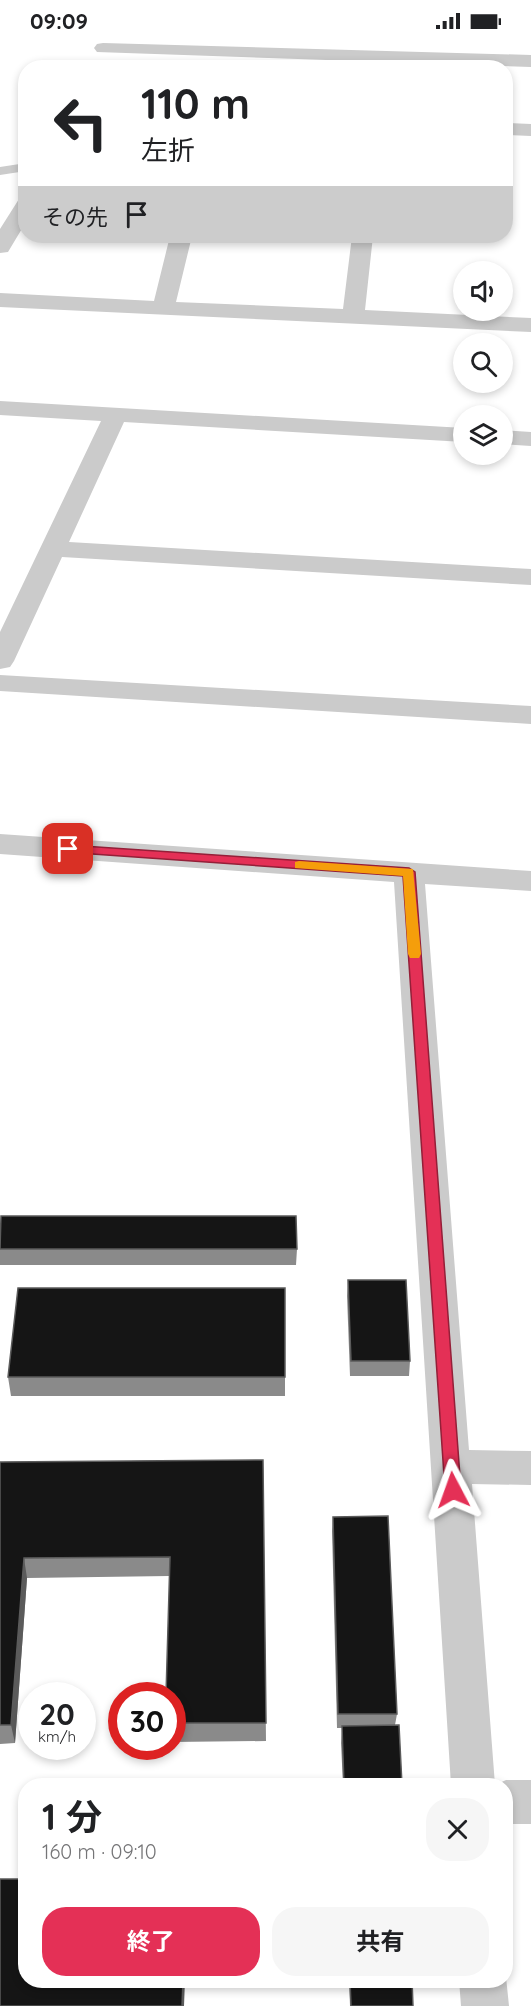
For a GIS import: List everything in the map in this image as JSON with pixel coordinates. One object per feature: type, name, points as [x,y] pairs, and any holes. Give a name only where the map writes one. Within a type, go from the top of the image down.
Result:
[{"type":"street","points":[[99,60],[104,45],[504,60]]},
{"type":"street","points":[[513,60],[531,61]]},
{"type":"street","points":[[513,129],[531,130]]},
{"type":"street","points":[[0,247],[18,216]]},
{"type":"street","points":[[163,308],[179,243]]},
{"type":"street","points":[[353,316],[362,243]]},
{"type":"street","points":[[0,300],[531,325]]},
{"type":"street","points":[[0,408],[453,434]]},
{"type":"street","points":[[0,661],[116,414]]},
{"type":"street","points":[[513,438],[531,439]]},
{"type":"street","points":[[52,549],[531,577]]},
{"type":"street","points":[[0,684],[531,715]]},
{"type":"street","points":[[0,844],[531,881]]},
{"type":"street","points":[[409,872],[473,1778]]},
{"type":"street","points":[[451,1467],[531,1468]]},
{"type":"street","points":[[513,1802],[531,1802]]},
{"type":"street","points":[[484,1988],[485,2006]]},
{"type":"lane","points":[[0,171],[18,168]]},
{"type":"building","points":[[1,1216],[296,1216],[297,1249],[0,1249]]},
{"type":"building","points":[[348,1280],[406,1280],[410,1361],[351,1361]]},
{"type":"building","points":[[18,1288],[285,1288],[285,1377],[8,1377]]},
{"type":"building","points":[[263,1460],[266,1723],[186,1723],[186,1682],[166,1682],[170,1557],[24,1558],[11,1725],[0,1725],[0,1462]]},
{"type":"building","points":[[388,1516],[397,1714],[338,1714],[333,1517]]},
{"type":"building","points":[[399,1725],[402,1778],[344,1778],[342,1726]]},
{"type":"building","points":[[0,1879],[18,1879],[18,1988],[183,1988],[182,2006],[0,2006]]},
{"type":"building","points":[[350,1988],[412,1988],[413,2006],[351,2006]]},
{"type":"slow traffic","points":[[299,865],[409,872],[415,954]]},
{"type":"route","points":[[68,849],[409,872],[453,1490]]}]
